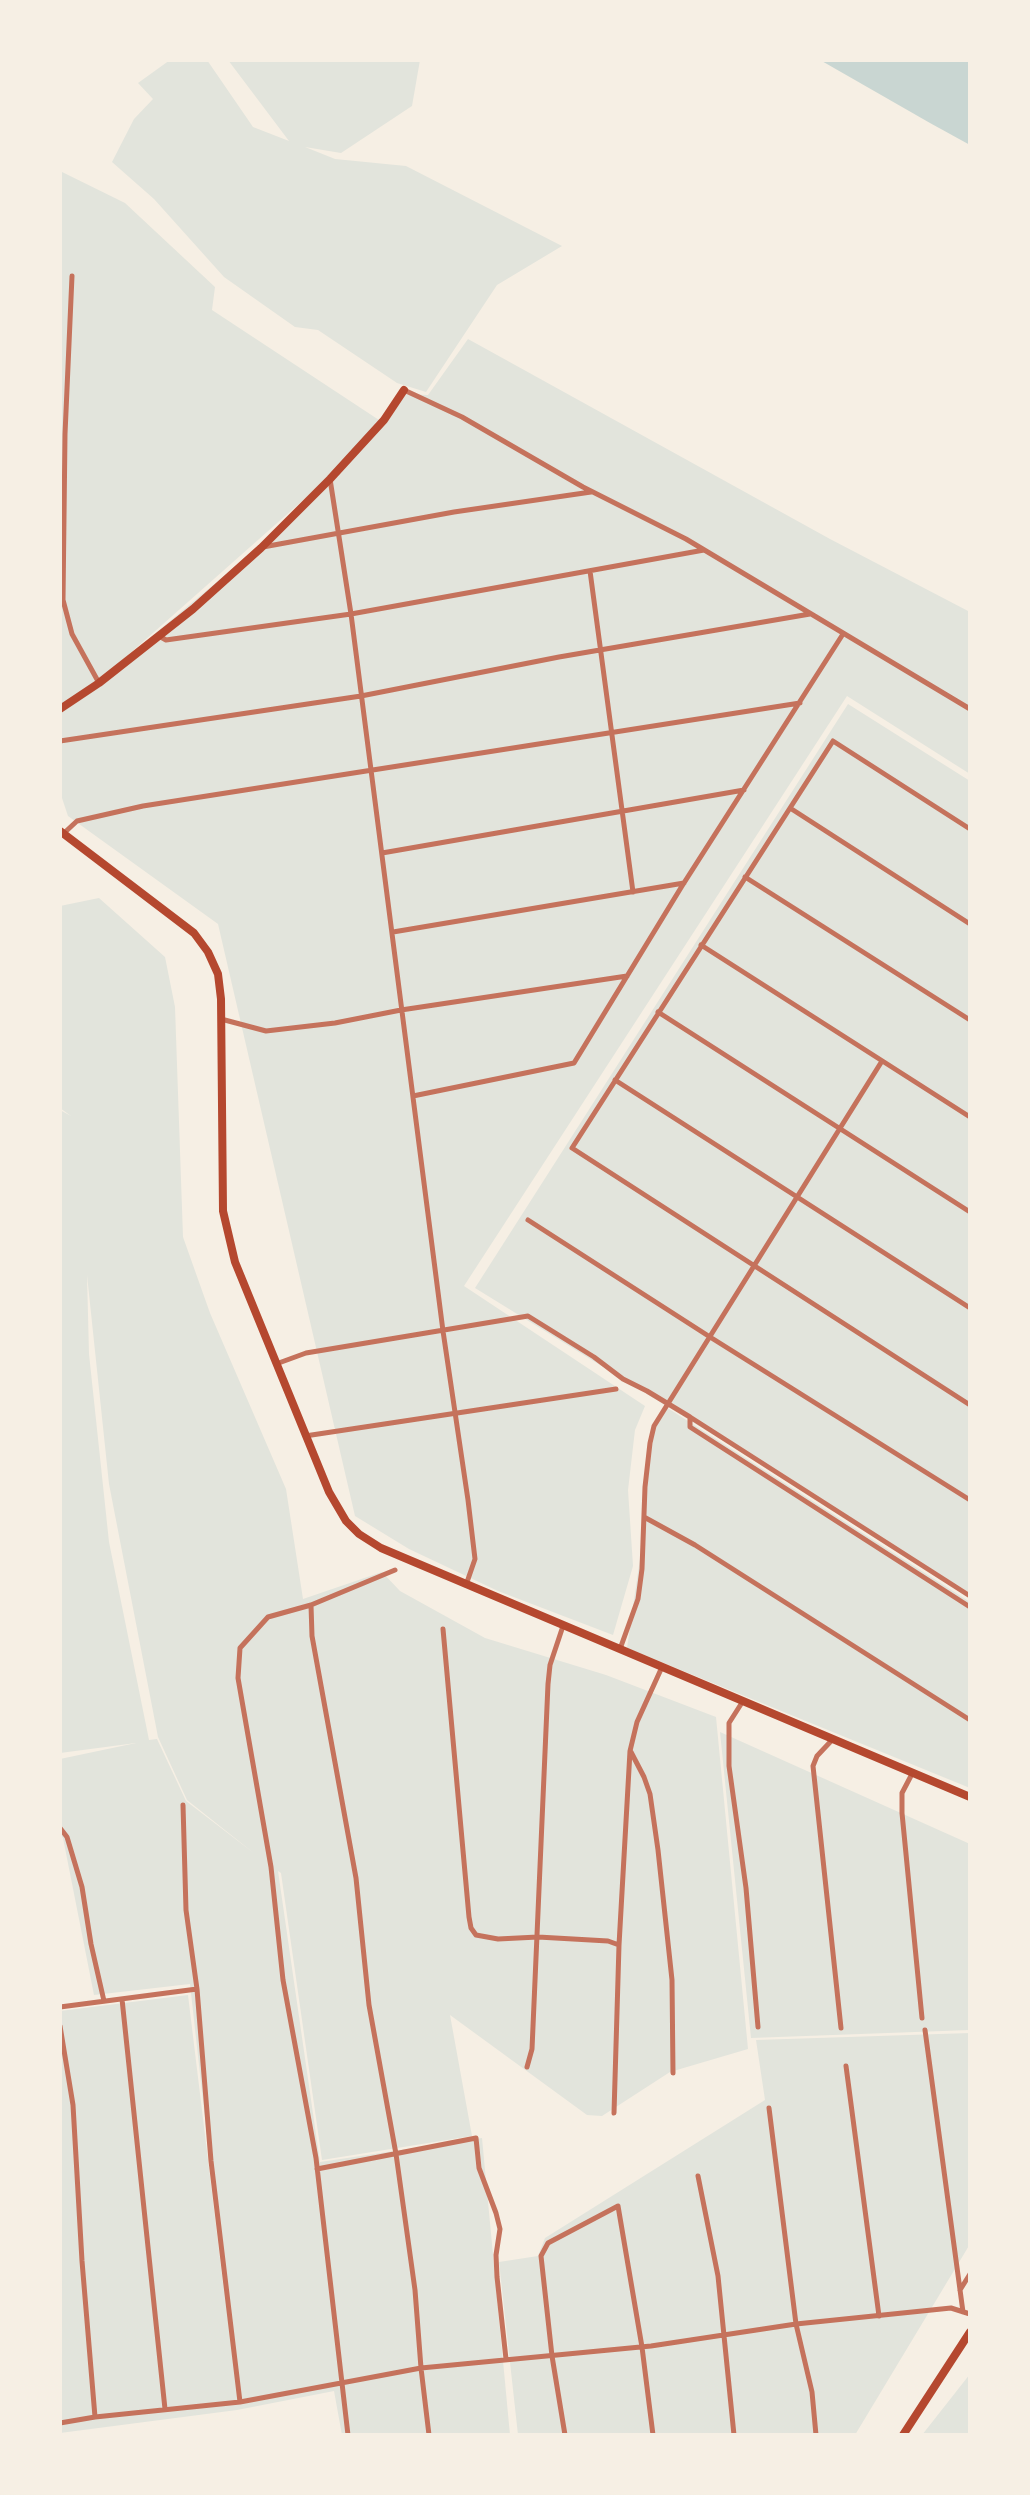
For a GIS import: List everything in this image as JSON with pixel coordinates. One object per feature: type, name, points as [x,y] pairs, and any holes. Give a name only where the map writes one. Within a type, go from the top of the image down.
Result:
[{"type":"main road","points":[[60,709],[99,683],[193,609],[261,548],[330,479],[384,420],[404,390]]},
{"type":"main road","points":[[61,832],[178,918],[194,933],[208,952],[218,974],[221,1019],[223,1211],[235,1262],[337,1509],[359,1534],[381,1548],[466,1585],[970,1797]]},
{"type":"main road","points":[[903,2435],[970,2332]]},
{"type":"street","points":[[72,276],[65,434],[63,600],[72,634],[99,683]]},
{"type":"street","points":[[404,390],[462,417],[592,491],[704,550],[970,709]]},
{"type":"street","points":[[330,479],[351,614],[443,1331],[475,1560],[466,1585]]},
{"type":"street","points":[[261,548],[454,512],[592,491]]},
{"type":"street","points":[[159,636],[166,640],[351,614],[704,550]]},
{"type":"street","points":[[590,571],[633,892]]},
{"type":"street","points":[[60,741],[361,696],[601,650],[810,614]]},
{"type":"street","points":[[413,1096],[574,1063],[684,883],[843,634]]},
{"type":"street","points":[[61,832],[77,821],[143,806],[800,703]]},
{"type":"street","points":[[970,829],[833,741],[573,1148],[970,1405]]},
{"type":"street","points":[[382,853],[744,790]]},
{"type":"street","points":[[790,807],[970,924]]},
{"type":"street","points":[[745,877],[970,1020]]},
{"type":"street","points":[[393,932],[684,883]]},
{"type":"street","points":[[701,945],[970,1117]]},
{"type":"street","points":[[221,1019],[266,1031],[335,1023],[401,1010],[627,976]]},
{"type":"street","points":[[658,1012],[970,1212]]},
{"type":"street","points":[[620,1649],[638,1599],[650,1443],[654,1426],[666,1403],[710,1337],[882,1061]]},
{"type":"street","points":[[615,1080],[970,1308]]},
{"type":"street","points":[[528,1220],[970,1500]]},
{"type":"street","points":[[276,1364],[306,1353],[528,1316],[623,1379],[690,1417],[970,1596]]},
{"type":"street","points":[[305,1436],[616,1389]]},
{"type":"street","points":[[690,1417],[690,1427],[970,1607]]},
{"type":"street","points":[[644,1517],[695,1545],[970,1720]]},
{"type":"street","points":[[348,2435],[317,2169],[283,1980],[271,1867],[238,1678],[240,1648],[268,1617],[311,1605],[395,1570]]},
{"type":"street","points":[[311,1605],[312,1636],[356,1878],[369,2005],[396,2154],[415,2290],[429,2435]]},
{"type":"street","points":[[527,2067],[532,2049],[548,1684],[550,1665],[563,1626]]},
{"type":"street","points":[[443,1629],[445,1670],[471,1928],[476,1935],[498,1939],[538,1937],[608,1941],[619,1945]]},
{"type":"street","points":[[614,2113],[619,1945],[630,1751],[637,1722],[662,1667]]},
{"type":"street","points":[[743,1701],[729,1724],[729,1766],[746,1888],[758,2026]]},
{"type":"street","points":[[833,1739],[816,1756],[813,1766],[842,2028]]},
{"type":"street","points":[[630,1751],[650,1794],[660,1861],[672,1980],[673,2073]]},
{"type":"street","points":[[913,1772],[902,1793],[902,1814],[922,2018]]},
{"type":"street","points":[[183,1805],[186,1910],[197,1989],[211,2161],[240,2402]]},
{"type":"street","points":[[60,1828],[67,1837],[82,1887],[91,1944],[104,2001]]},
{"type":"street","points":[[60,2007],[197,1989]]},
{"type":"street","points":[[122,1999],[165,2409]]},
{"type":"street","points":[[60,2026],[73,2105],[82,2261],[95,2417]]},
{"type":"street","points":[[925,2030],[963,2312]]},
{"type":"street","points":[[846,2066],[879,2316]]},
{"type":"street","points":[[769,2108],[796,2324],[812,2391],[816,2435]]},
{"type":"street","points":[[317,2169],[476,2138],[479,2168],[500,2229],[496,2255],[496,2277],[506,2359]]},
{"type":"street","points":[[698,2176],[718,2276],[734,2435]]},
{"type":"street","points":[[565,2435],[552,2356],[541,2256],[548,2243],[618,2206],[642,2347],[654,2435]]},
{"type":"street","points":[[960,2290],[970,2274]]},
{"type":"street","points":[[60,2423],[95,2417],[240,2402],[421,2368],[642,2347],[796,2324],[951,2308],[970,2314]]},
{"type":"shaded area","points":[[170,60],[207,60],[253,127],[289,141],[228,60],[420,60],[412,106],[341,153],[305,147],[335,159],[406,166],[562,246],[497,285],[426,392],[397,383],[318,330],[295,327],[224,277],[154,199],[112,162],[134,119],[153,99],[138,83]]},
{"type":"shaded area","points":[[820,60],[970,60],[970,145],[930,123]]},
{"type":"shaded area","points":[[60,171],[125,203],[215,287],[212,310],[379,420],[328,478],[110,671],[243,560],[334,475],[405,394],[428,395],[468,339],[830,539],[970,612],[970,774],[847,696],[464,1286],[645,1406],[635,1430],[628,1490],[633,1566],[613,1635],[498,1591],[409,1549],[355,1516],[218,924],[68,816],[60,792]]},
{"type":"shaded area","points":[[848,704],[970,781],[970,1593],[475,1288]]},
{"type":"shaded area","points":[[99,898],[165,957],[175,1007],[183,1237],[210,1313],[286,1489],[303,1599],[382,1572],[400,1591],[485,1638],[606,1675],[716,1717],[748,2049],[670,2072],[602,2116],[587,2115],[450,2015],[472,2136],[322,2160],[281,1873],[278,1871],[320,2162],[482,2138],[510,2435],[342,2435],[334,2391],[237,2410],[60,2433],[60,2011],[188,1995],[226,2308],[190,1984],[94,1995],[63,1838],[60,1835],[60,1759],[136,1743],[60,1753],[60,1110],[71,1116],[60,1108],[60,906]],"holes":[[[87,1275],[109,1484],[158,1737],[187,1800],[255,1854],[186,1801],[157,1739],[149,1740],[109,1542],[89,1354]]]},
{"type":"shaded area","points":[[666,1407],[970,1602],[970,1788],[627,1648],[643,1538],[652,1430]]},
{"type":"shaded area","points":[[720,1732],[970,1844],[970,2030],[751,2038]]},
{"type":"shaded area","points":[[970,2033],[970,2244],[855,2435],[518,2435],[499,2262],[538,2256],[545,2238],[765,2100],[756,2040]]},
{"type":"shaded area","points":[[970,2374],[970,2435],[922,2435]]}]
